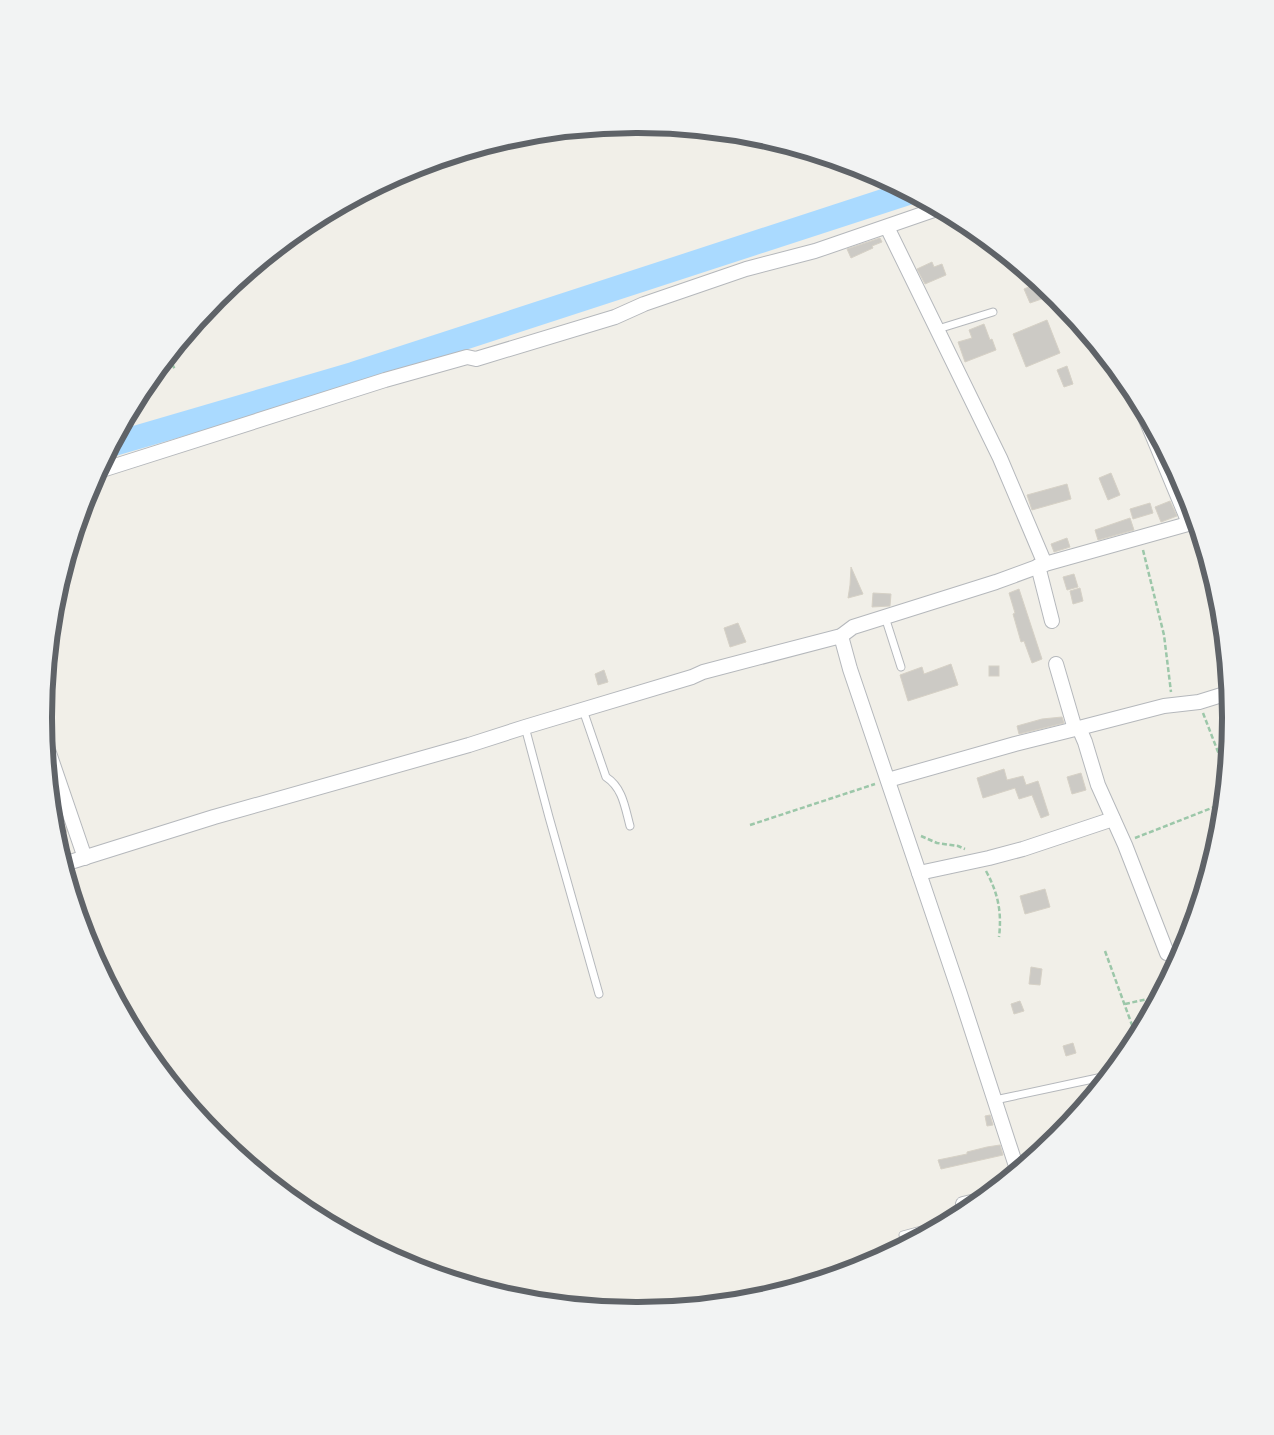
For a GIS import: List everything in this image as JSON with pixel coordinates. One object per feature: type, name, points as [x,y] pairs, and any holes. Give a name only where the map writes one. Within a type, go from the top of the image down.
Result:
[{"type":"street","points":[[109,468],[385,380],[467,357],[476,359],[615,317],[644,304],[746,269],[786,260],[929,211]]},
{"type":"street","points":[[887,227],[1000,458],[1042,565],[1052,621]]},
{"type":"street","points":[[71,862],[214,817],[469,745],[525,726],[692,678],[703,672],[841,636],[853,627],[996,582],[1042,565],[1188,523]]},
{"type":"street","points":[[841,636],[850,669],[1015,1163]]},
{"type":"street","points":[[1056,664],[1077,729],[1085,742],[1098,785],[1124,843],[1167,953],[1171,954]]},
{"type":"street","points":[[888,780],[1015,744],[1171,705],[1195,702],[1221,695]]},
{"type":"street","points":[[56,773],[85,858]]},
{"type":"street","points":[[919,873],[1023,849],[1113,819]]},
{"type":"lane","points":[[938,329],[993,312]]},
{"type":"lane","points":[[885,617],[901,667]]},
{"type":"lane","points":[[583,710],[606,777],[612,780],[622,796],[630,826]]},
{"type":"lane","points":[[525,726],[599,994]]},
{"type":"lane","points":[[995,1100],[1097,1078]]},
{"type":"lane","points":[[903,1235],[915,1232]]},
{"type":"path","points":[[172,363],[175,370]]},
{"type":"path","points":[[1140,537],[1164,635],[1171,705]]},
{"type":"path","points":[[1195,702],[1206,718],[1220,756]]},
{"type":"path","points":[[750,826],[888,780]]},
{"type":"path","points":[[1124,843],[1214,807]]},
{"type":"path","points":[[1105,950],[1133,1026]]},
{"type":"path","points":[[1125,1004],[1149,1000]]},
{"type":"building","points":[[880,238],[882,242],[851,258],[847,249]]},
{"type":"building","points":[[932,262],[934,267],[942,264],[946,275],[925,284],[917,269]]},
{"type":"building","points":[[1031,286],[1044,298],[1030,303],[1024,289]]},
{"type":"building","points":[[1047,320],[1060,353],[1026,367],[1013,334]]},
{"type":"building","points":[[984,324],[996,350],[965,362],[958,342],[972,338],[969,330]]},
{"type":"building","points":[[1067,366],[1073,384],[1064,387],[1057,370]]},
{"type":"building","points":[[1111,473],[1120,495],[1108,500],[1099,478]]},
{"type":"building","points":[[1067,484],[1071,499],[1032,510],[1027,495]]},
{"type":"building","points":[[1170,501],[1177,516],[1161,522],[1155,507]]},
{"type":"building","points":[[1150,503],[1153,513],[1133,519],[1130,509]]},
{"type":"building","points":[[1130,518],[1134,530],[1098,540],[1095,530]]},
{"type":"building","points":[[1067,538],[1070,547],[1054,552],[1051,544]]},
{"type":"building","points":[[851,567],[863,594],[848,598],[850,585]]},
{"type":"building","points":[[1074,574],[1078,587],[1067,590],[1063,577]]},
{"type":"building","points":[[1080,588],[1083,601],[1073,604],[1070,591]]},
{"type":"building","points":[[1019,589],[1042,659],[1032,663],[1024,641],[1021,642],[1009,593]]},
{"type":"building","points":[[873,593],[891,594],[890,606],[872,607]]},
{"type":"building","points":[[738,623],[746,642],[730,647],[724,628]]},
{"type":"building","points":[[951,664],[958,685],[908,701],[900,675],[922,667],[924,674]]},
{"type":"building","points":[[989,666],[999,666],[999,676],[989,676]]},
{"type":"building","points":[[604,670],[608,682],[598,685],[595,674]]},
{"type":"building","points":[[1062,717],[1064,723],[1019,734],[1017,726],[1042,719]]},
{"type":"building","points":[[1004,769],[1007,780],[1023,776],[1026,785],[1038,781],[1049,815],[1041,818],[1032,795],[1019,799],[1015,788],[983,798],[977,778]]},
{"type":"building","points":[[1081,773],[1086,790],[1072,794],[1067,777]]},
{"type":"building","points":[[62,821],[67,832],[64,833],[64,832]]},
{"type":"building","points":[[1045,889],[1050,907],[1025,914],[1020,896]]},
{"type":"building","points":[[1031,967],[1042,969],[1040,985],[1029,984]]},
{"type":"building","points":[[1020,1001],[1024,1011],[1014,1014],[1011,1004]]},
{"type":"building","points":[[1073,1043],[1076,1053],[1066,1056],[1063,1046]]},
{"type":"building","points":[[990,1115],[993,1125],[987,1126],[985,1116]]},
{"type":"building","points":[[1000,1145],[1003,1155],[941,1169],[938,1160],[967,1154],[967,1152],[987,1147]]},
{"type":"waterway","points":[[122,442],[353,374],[900,195]]}]
